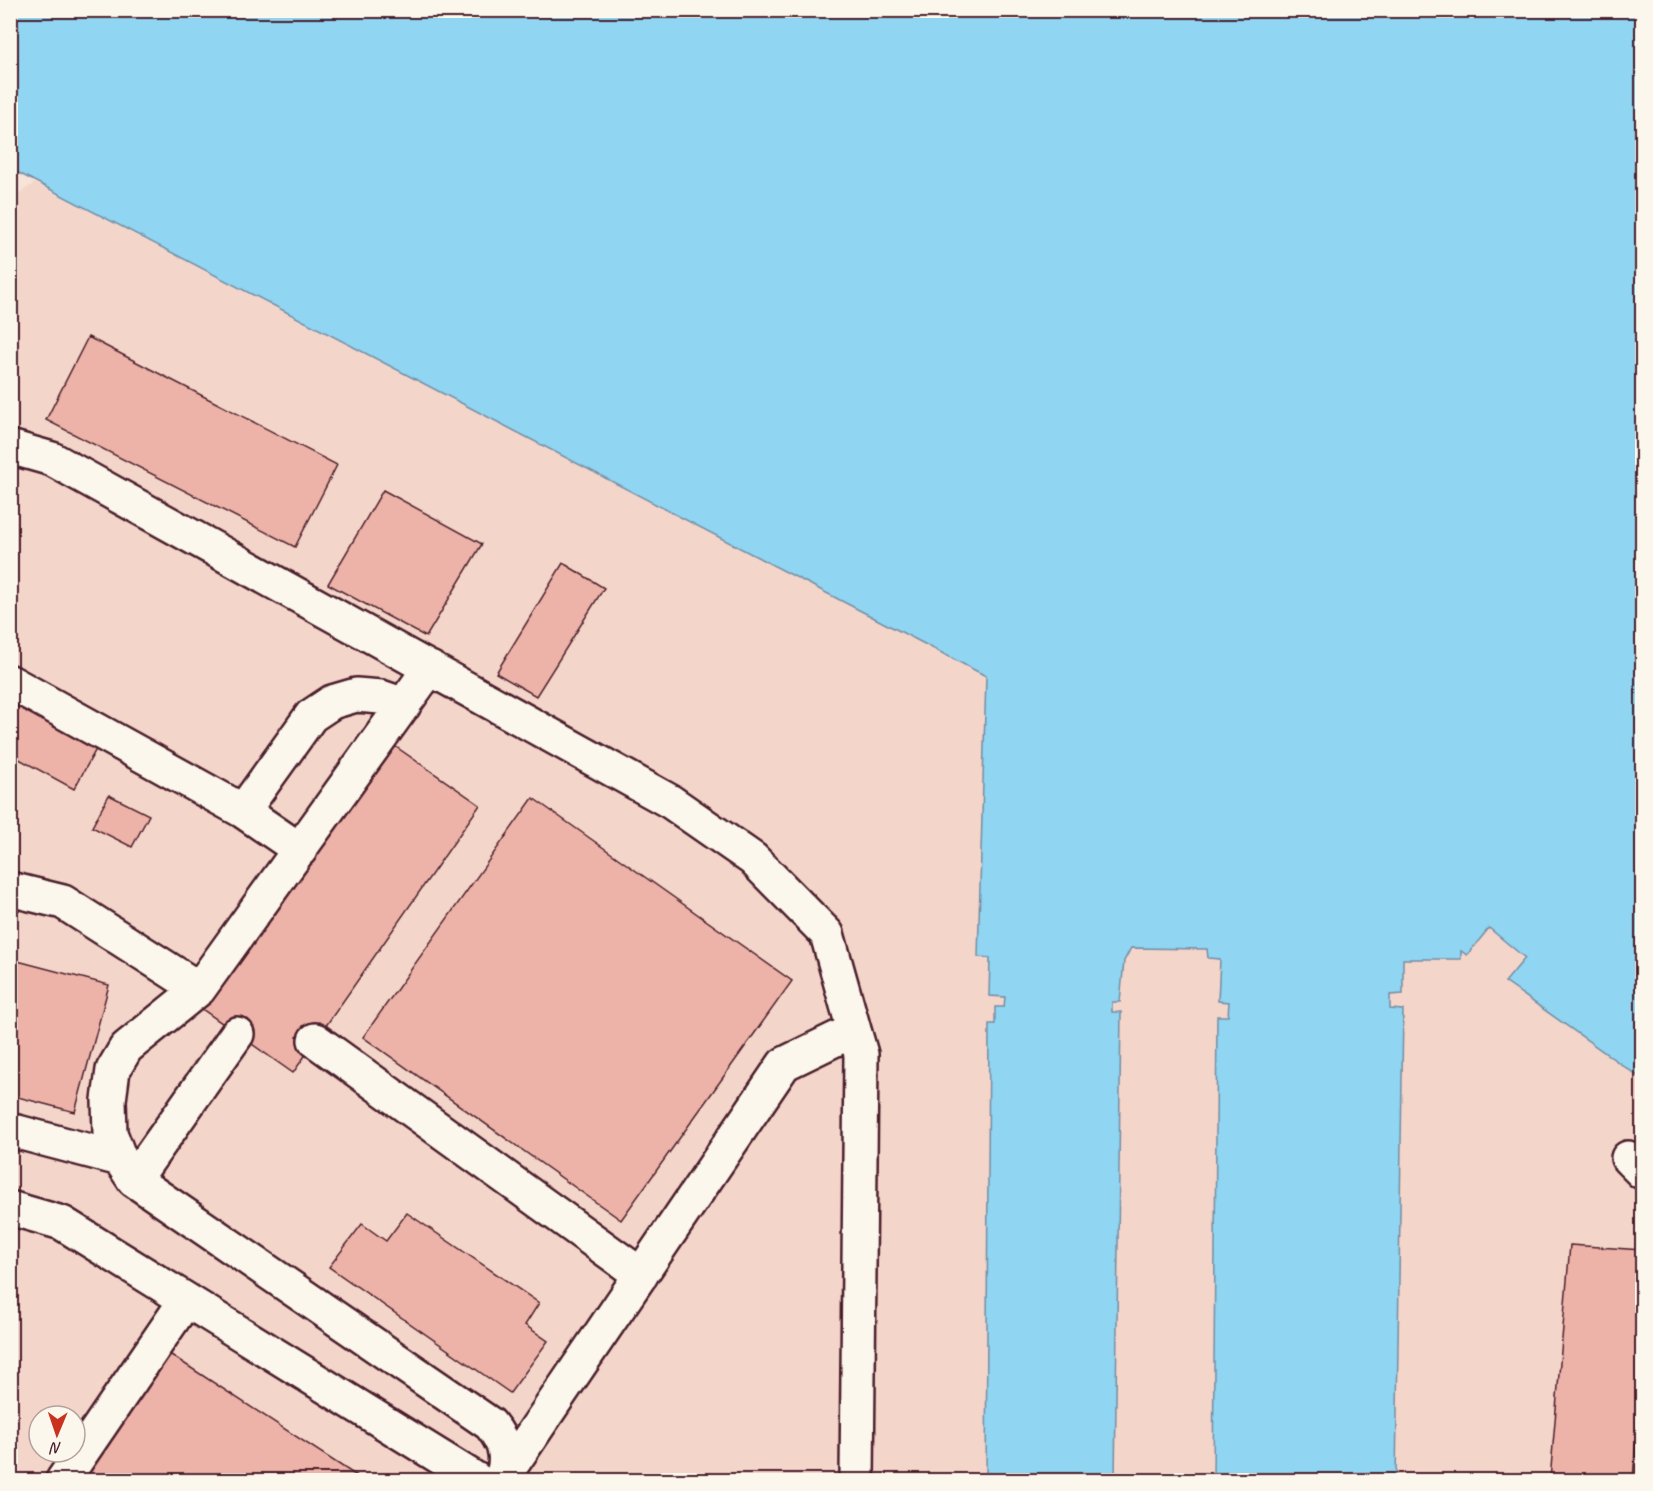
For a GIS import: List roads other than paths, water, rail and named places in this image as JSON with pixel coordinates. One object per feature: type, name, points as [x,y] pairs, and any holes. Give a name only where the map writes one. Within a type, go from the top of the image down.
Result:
[{"type":"lane","points":[[10,447],[52,459],[671,802],[753,859],[827,934],[861,1054],[858,1480]]},
{"type":"lane","points":[[127,1170],[110,1133],[109,1100],[113,1070],[126,1048],[199,989],[430,669]]},
{"type":"lane","points":[[10,682],[243,812],[300,850]]},
{"type":"lane","points":[[243,812],[311,716],[332,702],[356,695],[381,697],[404,705]]},
{"type":"lane","points":[[10,889],[63,902],[199,989]]},
{"type":"lane","points":[[501,1480],[784,1064],[854,1030]]},
{"type":"lane","points":[[127,1170],[237,1034]]},
{"type":"lane","points":[[315,1040],[641,1275]]},
{"type":"lane","points":[[10,1130],[127,1170],[490,1424],[499,1435],[505,1449],[506,1464],[501,1480]]},
{"type":"lane","points":[[10,1208],[62,1223],[477,1480]]},
{"type":"lane","points":[[63,1480],[186,1300]]},
{"type":"water","points":[[10,11],[1642,11],[1642,1079],[1505,982],[1525,958],[1489,928],[1467,955],[1461,951],[1461,959],[1403,959],[1403,994],[1390,995],[1390,1009],[1403,1010],[1396,1480],[1213,1480],[1217,1016],[1228,1016],[1229,1002],[1218,1001],[1220,959],[1208,958],[1207,949],[1131,948],[1124,961],[1120,1002],[1112,1002],[1112,1012],[1121,1012],[1115,1480],[986,1480],[989,1024],[995,1024],[995,1007],[1004,1007],[1005,997],[989,996],[990,958],[978,957],[986,676],[11,169]]}]
